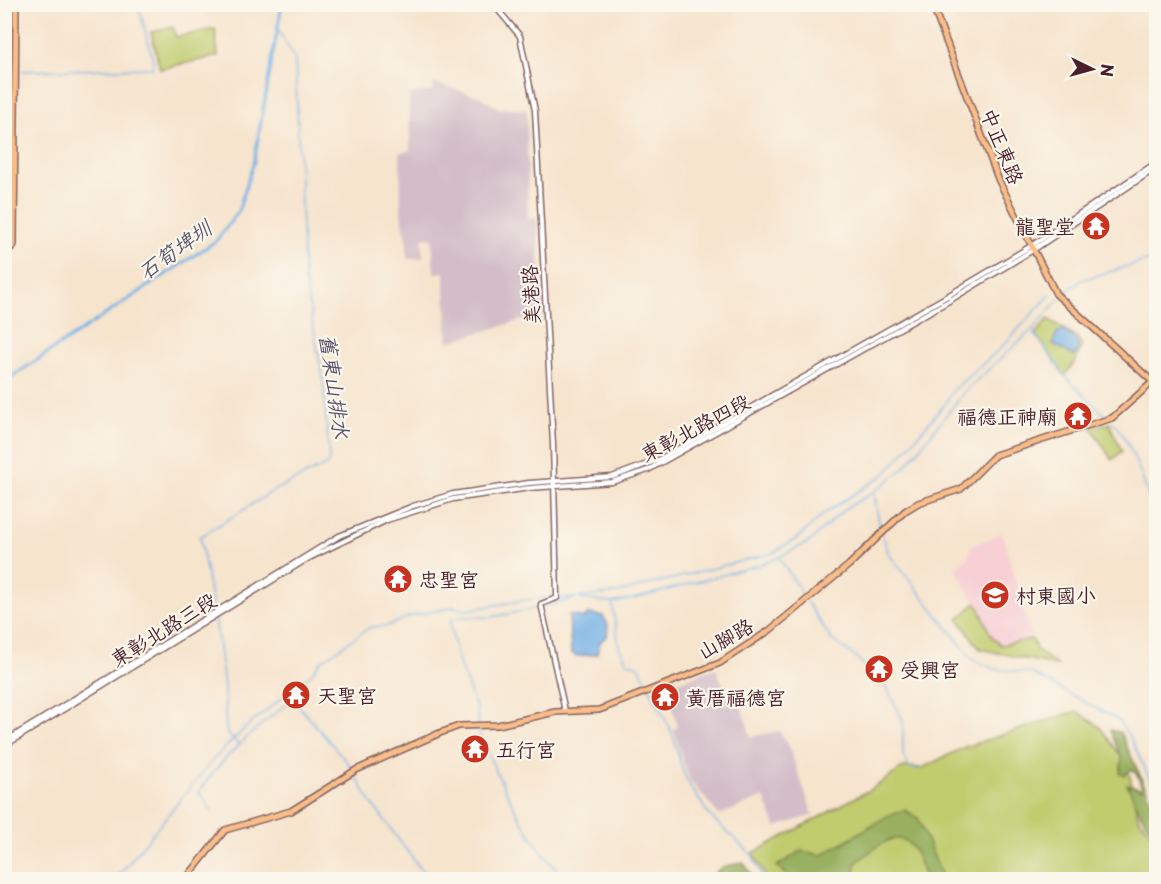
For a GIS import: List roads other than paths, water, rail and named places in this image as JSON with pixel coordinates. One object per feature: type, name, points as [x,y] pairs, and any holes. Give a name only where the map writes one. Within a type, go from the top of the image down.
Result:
[{"type":"main road","points":[[4,224],[11,185],[9,4]]},
{"type":"main road","points":[[4,254],[14,245],[16,4]]},
{"type":"main road","name":"中正東路","points":[[932,4],[999,181],[1056,294],[1062,302],[1155,380]]},
{"type":"main road","name":"山腳路","points":[[185,879],[225,830],[289,812],[353,772],[440,733],[478,724],[498,725],[565,711],[599,710],[720,663],[770,630],[918,502],[961,489],[995,455],[1110,419],[1155,380]]},
{"type":"street","name":"美港路","points":[[493,4],[520,36],[535,111],[554,483],[557,597],[542,604],[565,711]]},
{"type":"street","points":[[1032,248],[1156,163]]},
{"type":"street","points":[[1032,248],[1156,168]]},
{"type":"street","name":"東彰北路四段","points":[[339,538],[387,515],[468,491],[612,477],[635,470],[749,412],[1032,248]]},
{"type":"street","name":"東彰北路三段","points":[[4,742],[205,616],[339,538]]},
{"type":"street","name":"東彰北路三段","points":[[4,746],[339,538]]},
{"type":"water","points":[[1064,330],[1078,342],[1078,350],[1074,356],[1053,344],[1057,332]]},
{"type":"water","points":[[588,614],[603,616],[608,625],[607,636],[600,642],[597,654],[577,656],[571,653],[569,615],[585,618]]},
{"type":"waterway","points":[[21,71],[152,68],[154,63],[138,4]]},
{"type":"waterway","name":"石筍埤圳","points":[[4,382],[216,241],[238,212],[254,161],[282,4]]},
{"type":"waterway","name":"舊東山排水","points":[[214,613],[200,537],[275,490],[328,464],[329,457],[323,378],[304,277],[295,60],[277,27]]},
{"type":"waterway","points":[[1062,295],[1082,280],[1156,258]]},
{"type":"waterway","points":[[115,880],[212,761],[244,729],[312,673],[320,662],[370,627],[387,626],[408,617],[454,607],[466,610],[537,598],[577,598],[617,593],[773,553],[799,537],[825,513],[885,474],[945,404],[953,390],[1001,348],[1051,294]]},
{"type":"waterway","points":[[581,599],[612,603],[638,598],[769,562],[809,542],[846,508],[874,492],[904,468],[966,390],[1032,330],[1059,299]]},
{"type":"waterway","points":[[1033,331],[1065,376],[1108,418]]},
{"type":"waterway","points":[[1111,421],[1131,451],[1156,513]]},
{"type":"waterway","points":[[874,493],[880,528],[889,554],[973,660],[994,669],[1031,673],[1118,720],[1130,737],[1156,793]]},
{"type":"waterway","points":[[780,559],[805,598]]},
{"type":"waterway","points":[[567,880],[553,866],[529,834],[483,744],[479,732],[477,710],[458,660],[450,624],[452,619],[456,618],[490,617],[574,599]]},
{"type":"waterway","points":[[807,602],[831,639],[856,657],[888,690],[903,720],[903,755],[910,768],[920,769]]},
{"type":"waterway","points":[[612,603],[619,647],[627,662],[639,666],[672,733],[684,774],[692,789],[710,816],[752,855],[764,880]]},
{"type":"waterway","name":"舊東山排水","points":[[215,617],[224,686],[226,729],[229,736],[240,745]]},
{"type":"waterway","points":[[212,811],[199,792],[208,779],[229,755],[263,723],[288,703],[297,704],[348,763],[370,801],[429,880]]},
{"type":"place","name":"龍聖堂","points":[[1096,226]]},
{"type":"place","name":"福德正神廟","points":[[1078,416]]},
{"type":"place","name":"忠聖宮","points":[[398,579]]},
{"type":"place","name":"村東國小","points":[[995,595]]},
{"type":"place","name":"受興宮","points":[[879,669]]},
{"type":"place","name":"天聖宮","points":[[296,695]]},
{"type":"place","name":"黃厝福德宮","points":[[665,697]]},
{"type":"place","name":"五行宮","points":[[475,749]]}]
